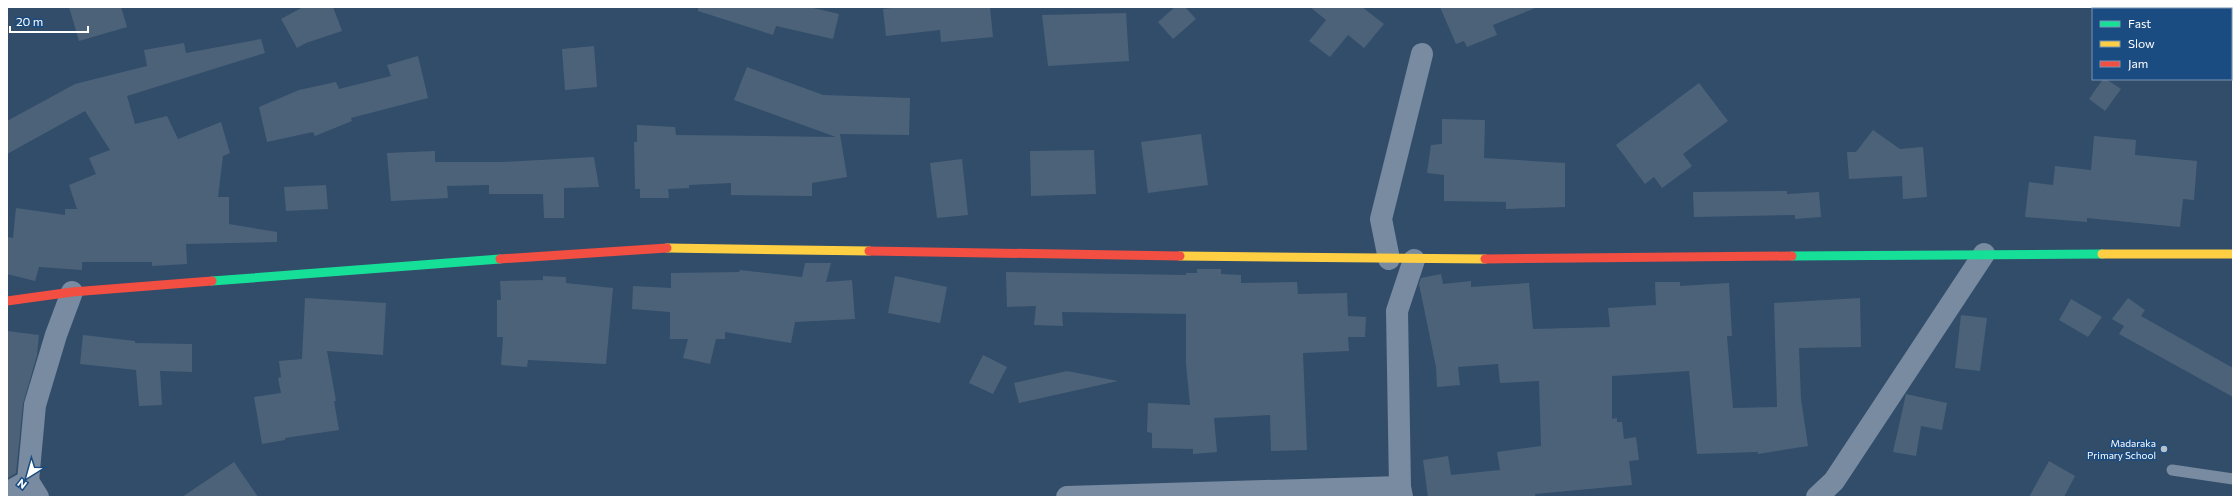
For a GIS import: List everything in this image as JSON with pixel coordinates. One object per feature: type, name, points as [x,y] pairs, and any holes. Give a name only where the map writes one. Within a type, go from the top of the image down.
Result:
[{"type":"street","points":[[1389,259],[1381,219],[1422,54]]},
{"type":"street","points":[[7,301],[72,292],[649,248],[1414,260],[1984,254],[2233,254]]},
{"type":"street","points":[[1817,497],[1834,481],[1984,254]]},
{"type":"street","points":[[1067,497],[1401,492],[1397,311],[1414,260]]},
{"type":"street","points":[[7,493],[33,489],[35,406],[56,335],[72,292]]},
{"type":"lane","points":[[2172,470],[2233,479]]},
{"type":"building","points":[[69,7],[121,7],[127,27],[79,41]]},
{"type":"building","points":[[303,7],[333,7],[342,31],[306,43],[297,48],[281,19]]},
{"type":"building","points":[[698,7],[809,7],[839,14],[833,39],[776,26],[773,35],[698,11]]},
{"type":"building","points":[[900,7],[990,7],[993,37],[941,42],[940,30],[886,36],[883,9]]},
{"type":"building","points":[[1175,7],[1185,7],[1196,19],[1173,39],[1158,22]]},
{"type":"building","points":[[1310,7],[1362,7],[1384,24],[1364,48],[1348,35],[1330,57],[1309,41],[1326,20]]},
{"type":"building","points":[[1440,7],[1535,8],[1493,25],[1497,35],[1467,47],[1464,41],[1456,44]]},
{"type":"building","points":[[1126,13],[1129,61],[1048,66],[1042,15]]},
{"type":"building","points":[[261,39],[265,53],[127,96],[135,124],[167,116],[178,139],[221,122],[230,153],[223,156],[218,197],[229,197],[229,224],[277,232],[277,242],[186,244],[187,264],[152,266],[152,262],[82,262],[82,270],[39,267],[35,281],[7,274],[7,237],[13,238],[16,208],[65,215],[65,209],[77,209],[69,185],[96,174],[89,158],[110,150],[85,111],[7,154],[7,121],[75,84],[147,66],[144,50],[184,43],[186,53]]},
{"type":"building","points":[[594,46],[597,87],[565,90],[562,49]]},
{"type":"building","points":[[418,56],[428,98],[351,118],[352,121],[315,136],[313,132],[267,142],[259,107],[299,90],[336,82],[339,89],[391,76],[387,65]]},
{"type":"building","points":[[747,67],[823,95],[910,98],[909,135],[840,134],[847,177],[812,183],[812,196],[731,195],[731,183],[689,185],[689,188],[668,189],[669,198],[640,198],[640,189],[635,189],[634,142],[637,142],[637,125],[675,127],[676,135],[836,137],[734,100]]},
{"type":"building","points":[[2102,80],[2108,80],[2121,89],[2105,111],[2089,99]]},
{"type":"building","points":[[1699,83],[1728,121],[1683,154],[1692,166],[1662,188],[1654,177],[1645,184],[1616,145]]},
{"type":"building","points":[[1442,119],[1485,120],[1484,158],[1565,163],[1565,207],[1506,209],[1506,202],[1444,201],[1444,175],[1427,173],[1431,145],[1442,144]]},
{"type":"building","points":[[1873,130],[1900,149],[1923,147],[1927,197],[1903,199],[1902,176],[1849,179],[1847,152],[1856,152]]},
{"type":"building","points":[[1201,134],[1208,185],[1148,193],[1141,142]]},
{"type":"building","points":[[2094,136],[2136,140],[2135,155],[2197,161],[2194,200],[2183,199],[2180,227],[2087,218],[2087,222],[2025,217],[2029,182],[2053,185],[2055,166],[2091,170]]},
{"type":"building","points":[[1094,150],[1096,194],[1031,196],[1030,151]]},
{"type":"building","points":[[435,151],[435,162],[503,162],[594,157],[599,187],[564,188],[564,218],[544,218],[543,194],[489,194],[489,185],[447,186],[448,198],[391,201],[387,153]]},
{"type":"building","points":[[962,159],[968,215],[937,218],[930,163]]},
{"type":"building","points":[[326,185],[328,209],[286,211],[284,187]]},
{"type":"building","points":[[1787,191],[1787,194],[1819,192],[1821,217],[1795,219],[1795,215],[1694,217],[1693,192]]},
{"type":"building","points":[[805,263],[831,263],[826,282],[852,280],[855,319],[795,322],[791,343],[725,332],[725,339],[716,339],[710,364],[683,358],[688,339],[670,339],[670,312],[632,309],[633,286],[671,288],[671,273],[739,272],[740,270],[802,277]]},
{"type":"building","points":[[1197,269],[1221,269],[1221,274],[1241,275],[1241,283],[1297,282],[1298,294],[1347,293],[1348,316],[1366,317],[1365,337],[1348,337],[1349,351],[1303,353],[1307,450],[1271,451],[1270,415],[1214,418],[1217,452],[1193,454],[1193,449],[1152,448],[1152,433],[1147,432],[1148,403],[1190,405],[1186,364],[1186,314],[1062,312],[1063,326],[1034,325],[1036,306],[1007,307],[1006,272],[1186,275],[1186,273],[1197,273]]},
{"type":"building","points":[[1441,274],[1443,284],[1471,281],[1471,287],[1529,283],[1533,329],[1610,327],[1608,308],[1656,305],[1655,282],[1680,282],[1680,286],[1729,283],[1732,336],[1727,336],[1733,408],[1777,407],[1774,303],[1860,298],[1861,347],[1799,348],[1801,399],[1808,446],[1758,454],[1758,452],[1697,454],[1689,371],[1612,376],[1612,419],[1617,418],[1617,422],[1622,422],[1624,439],[1636,437],[1639,460],[1629,461],[1632,485],[1535,494],[1536,497],[1428,497],[1423,460],[1448,456],[1451,475],[1500,470],[1497,452],[1541,446],[1539,381],[1500,383],[1498,364],[1458,367],[1460,385],[1437,387],[1436,367],[1419,284],[1421,278]]},
{"type":"building","points":[[543,276],[566,277],[566,283],[613,288],[606,364],[528,360],[527,367],[501,365],[503,337],[497,337],[497,300],[501,300],[500,281],[543,280]]},
{"type":"building","points":[[895,276],[947,287],[940,323],[888,313]]},
{"type":"building","points":[[305,298],[386,303],[383,355],[327,351],[336,401],[334,401],[339,430],[285,438],[285,440],[262,444],[254,397],[281,393],[278,378],[281,377],[279,361],[302,359]]},
{"type":"building","points":[[2128,298],[2145,310],[2141,316],[2233,368],[2233,397],[2119,334],[2124,326],[2112,319]]},
{"type":"building","points":[[2071,299],[2102,317],[2088,337],[2059,320]]},
{"type":"building","points":[[1961,315],[1987,318],[1980,371],[1955,368]]},
{"type":"building","points":[[7,331],[39,335],[37,355],[23,404],[16,473],[8,478]]},
{"type":"building","points":[[83,335],[135,341],[135,343],[192,344],[192,372],[160,371],[162,405],[139,406],[136,370],[80,364]]},
{"type":"building","points":[[983,355],[1007,367],[993,394],[969,383]]},
{"type":"building","points":[[1067,371],[1118,381],[1019,403],[1014,383]]},
{"type":"building","points":[[1906,394],[1947,403],[1942,430],[1921,426],[1916,456],[1893,452]]},
{"type":"building","points":[[2049,461],[2075,476],[2064,497],[2029,497]]},
{"type":"building","points":[[234,462],[258,497],[182,497]]},
{"type":"traffic: fast","points":[[1792,256],[2102,254]]},
{"type":"traffic: fast","points":[[212,281],[500,259]]},
{"type":"traffic: slow","points":[[667,248],[869,251]]},
{"type":"traffic: slow","points":[[2102,254],[2233,254]]},
{"type":"traffic: slow","points":[[1180,256],[1485,259]]},
{"type":"traffic: jam","points":[[500,259],[667,248]]},
{"type":"traffic: jam","points":[[869,251],[1180,256]]},
{"type":"traffic: jam","points":[[1485,259],[1792,256]]},
{"type":"traffic: jam","points":[[7,301],[72,292],[212,281]]},
{"type":"place","name":"Madaraka Primary School","points":[[2164,449]]}]
